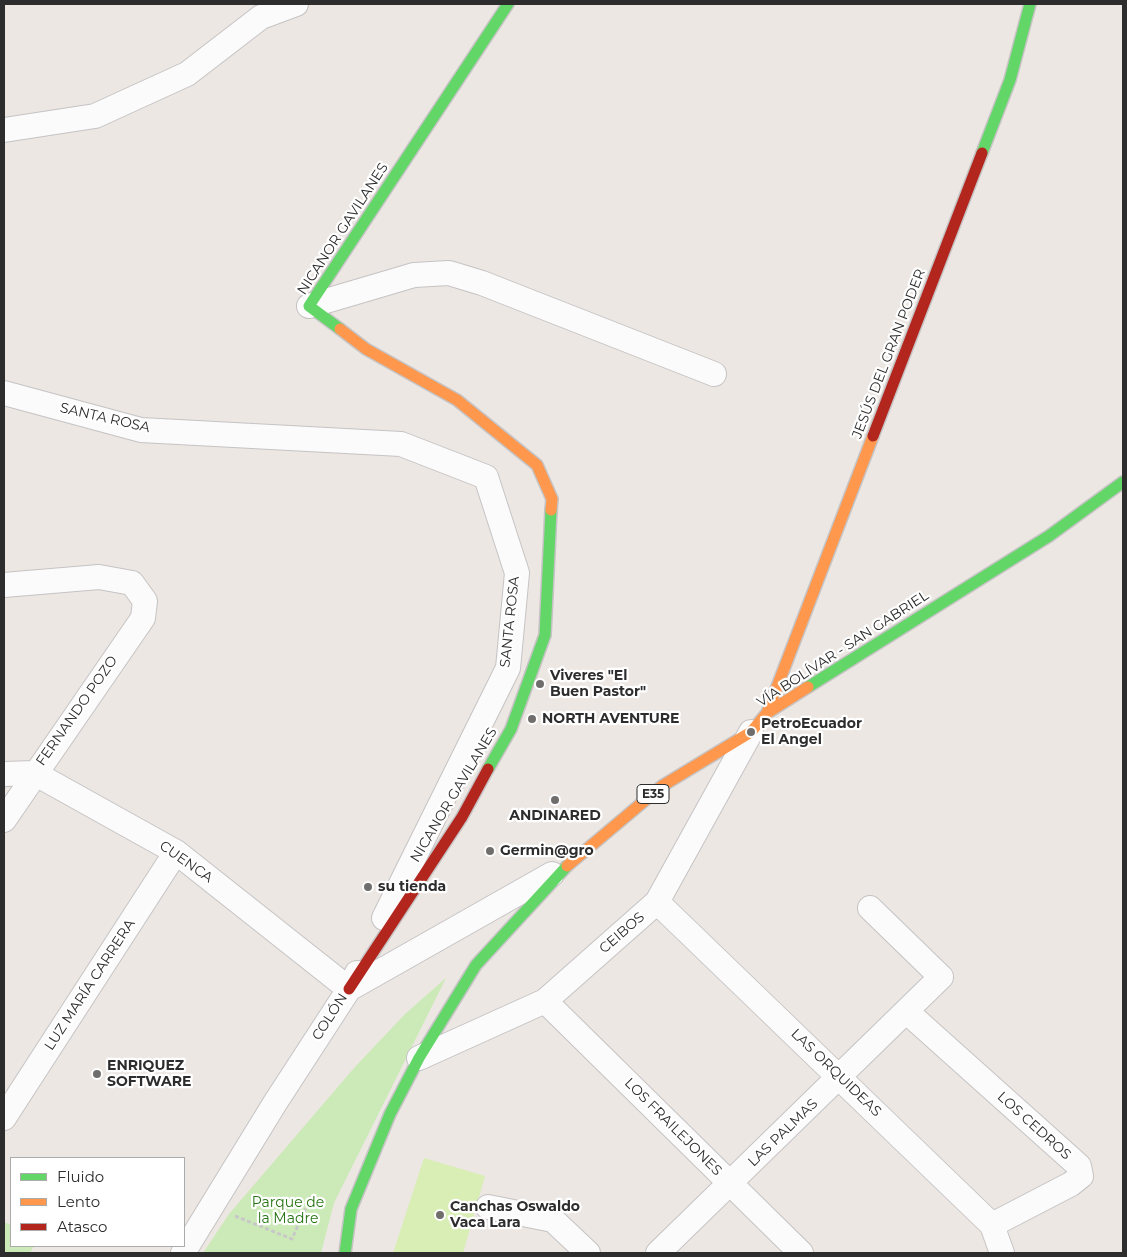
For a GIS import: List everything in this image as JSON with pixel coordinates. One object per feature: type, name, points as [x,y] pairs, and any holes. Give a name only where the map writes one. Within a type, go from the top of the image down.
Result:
[{"type":"main road","name":"NICANOR GAVILANES","points":[[349,989],[462,817],[512,729],[545,635],[552,499],[537,465],[457,400],[366,349],[309,306],[508,4]]},
{"type":"main road","name":"JESÚS DEL GRAN PODER","points":[[767,713],[1010,80],[1030,4]]},
{"type":"main road","name":"VÍA BOLÍVAR - SAN GABRIEL","points":[[345,1253],[351,1209],[390,1114],[418,1058],[476,965],[562,869],[662,786],[751,732],[767,713],[1049,536],[1123,482]]},
{"type":"street","points":[[4,130],[95,116],[187,74],[261,17],[296,4]]},
{"type":"street","points":[[309,306],[414,275],[449,273],[482,283],[714,374]]},
{"type":"street","name":"SANTA ROSA","points":[[4,393],[142,430],[402,444],[486,477],[517,574],[508,668],[349,989]]},
{"type":"street","name":"FERNANDO POZO","points":[[4,585],[99,577],[132,583],[145,601],[143,618],[4,820]]},
{"type":"street","name":"CEIBOS","points":[[418,1058],[545,1001],[657,902],[751,732]]},
{"type":"street","name":"CUENCA","points":[[4,774],[34,774],[176,852],[349,989]]},
{"type":"street","name":"LUZ MARÍA CARRERA","points":[[4,1118],[176,852]]},
{"type":"street","name":"COLÓN","points":[[183,1253],[349,989],[562,869]]},
{"type":"street","name":"LAS ORQUIDEAS","points":[[657,902],[992,1225],[1002,1253]]},
{"type":"street","name":"LAS PALMAS","points":[[658,1253],[941,977],[870,908]]},
{"type":"street","name":"LOS FRAILEJONES","points":[[545,1001],[801,1253]]},
{"type":"street","name":"LOS CEDROS","points":[[907,1012],[1079,1166],[1081,1176],[1071,1184],[992,1225]]},
{"type":"street","points":[[488,1207],[553,1220],[588,1253]]},
{"type":"path","points":[[229,1214],[292,1239],[311,1196],[327,1201]]},
{"type":"green space","name":"Parque de la Madre","points":[[446,978],[334,1203],[321,1253],[203,1253],[229,1214],[354,1068],[405,1014]]},
{"type":"green space","name":"Canchas Oswaldo Vaca Lara","points":[[424,1158],[485,1176],[463,1253],[393,1253]]},
{"type":"green space","points":[[4,1222],[10,1225],[10,1247],[33,1247],[30,1253],[4,1253]]},
{"type":"traffic: fast","points":[[340,329],[309,306],[508,4]]},
{"type":"traffic: fast","points":[[982,153],[1010,80],[1030,4]]},
{"type":"traffic: fast","points":[[808,687],[1049,536],[1123,482]]},
{"type":"traffic: fast","points":[[488,769],[511,729],[545,635],[551,510]]},
{"type":"traffic: fast","points":[[345,1253],[351,1209],[390,1114],[419,1058],[476,965],[567,866]]},
{"type":"traffic: slow","points":[[340,329],[366,349],[457,400],[537,465],[552,499],[551,510]]},
{"type":"traffic: slow","points":[[767,713],[873,436]]},
{"type":"traffic: slow","points":[[567,866],[662,786],[751,732],[767,713],[808,687]]},
{"type":"traffic: jam","points":[[873,436],[982,153]]},
{"type":"traffic: jam","points":[[349,989],[462,817],[488,769]]},
{"type":"place","name":"Viveres \"El Buen Pastor\"","points":[[540,684]]},
{"type":"place","name":"NORTH AVENTURE","points":[[532,719]]},
{"type":"place","name":"PetroEcuador El Angel","points":[[751,732]]},
{"type":"place","name":"ANDINARED","points":[[555,800]]},
{"type":"place","name":"Germin@gro","points":[[490,851]]},
{"type":"place","name":"su tienda","points":[[368,887]]},
{"type":"place","name":"ENRIQUEZ SOFTWARE","points":[[97,1074]]},
{"type":"place","name":"Canchas Oswaldo Vaca Lara","points":[[440,1215]]}]
